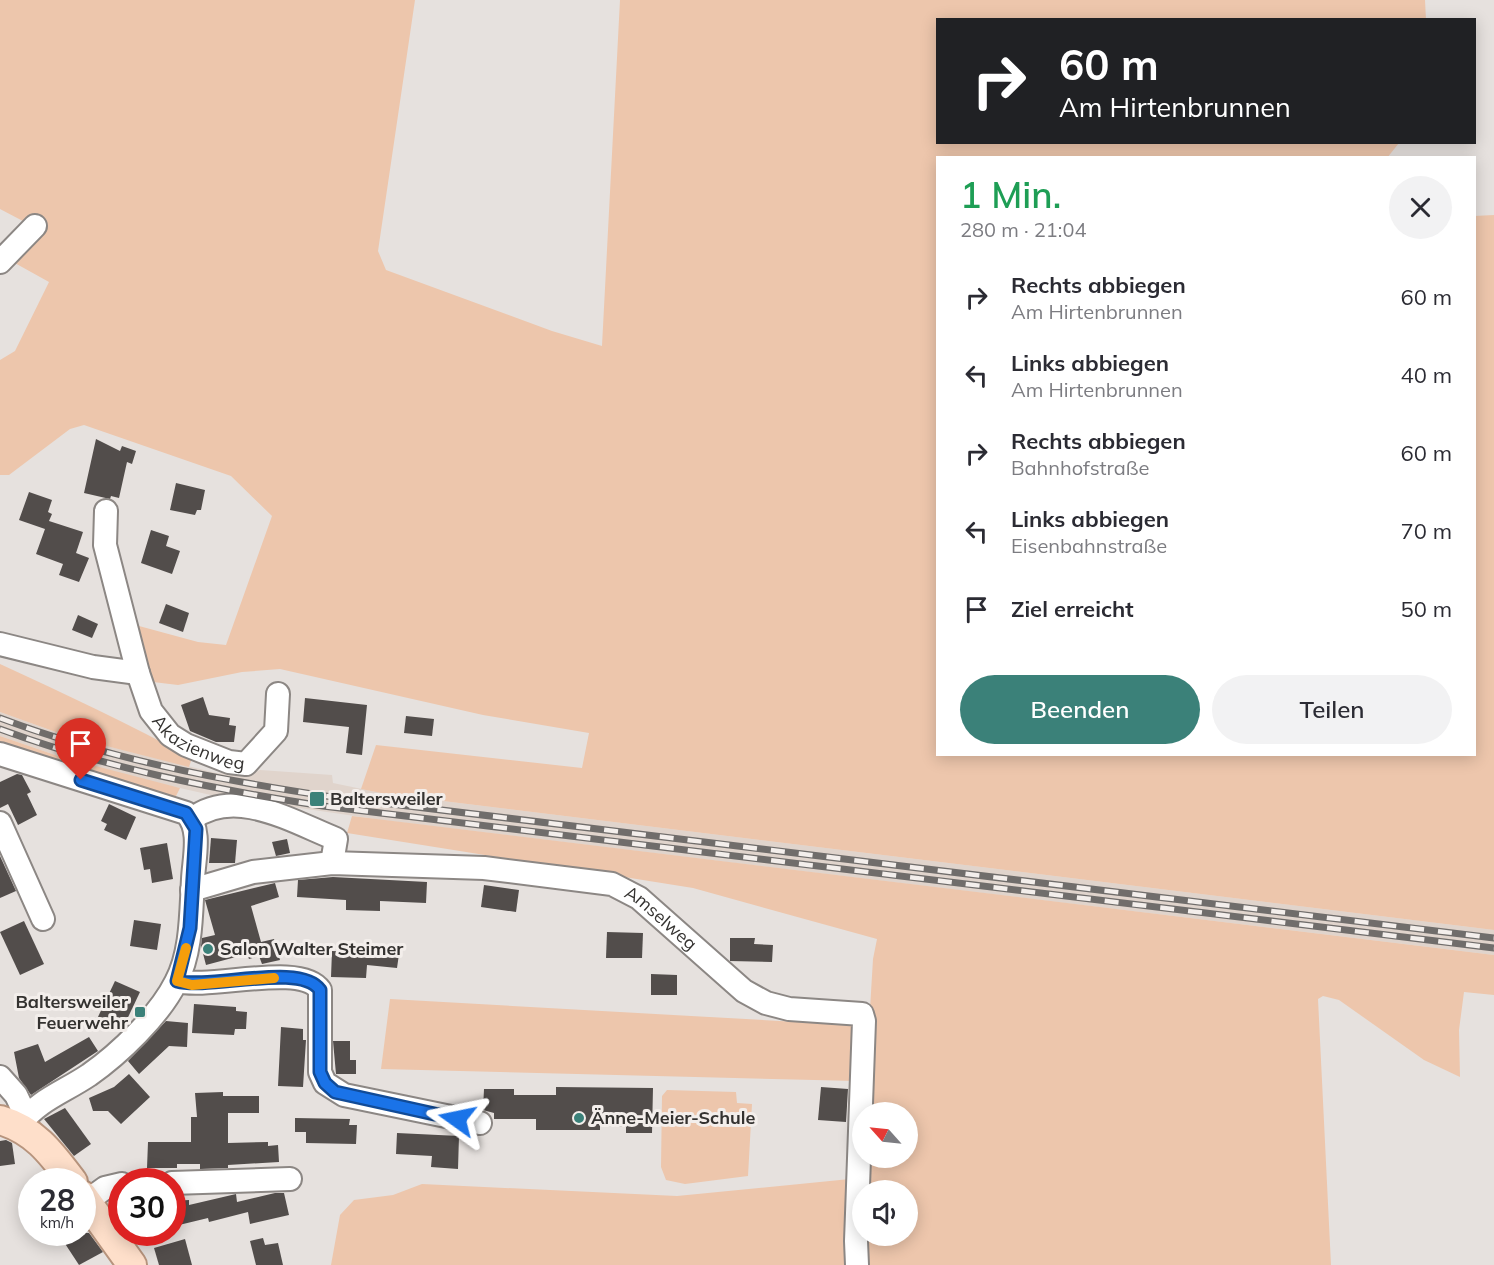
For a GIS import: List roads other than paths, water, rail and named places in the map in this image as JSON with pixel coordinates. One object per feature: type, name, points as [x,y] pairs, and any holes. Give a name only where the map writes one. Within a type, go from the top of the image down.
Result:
[{"type":"main road","points":[[15,1121],[53,1154],[63,1168]]},
{"type":"main road","points":[[96,1214],[132,1265]]},
{"type":"street","points":[[0,262],[35,226]]},
{"type":"street","name":"Akazienweg","points":[[106,511],[105,545],[138,673],[151,711],[170,735],[186,745],[238,765],[246,764],[276,731],[278,694]]},
{"type":"street","points":[[0,644],[93,666],[138,673]]},
{"type":"street","points":[[0,754],[186,813],[192,819],[196,829],[190,928],[177,981],[144,1025],[113,1057],[15,1121]]},
{"type":"street","points":[[192,819],[206,809],[222,805],[268,811],[336,839],[332,863]]},
{"type":"street","points":[[0,824],[43,919]]},
{"type":"street","name":"Amselweg","points":[[192,890],[253,872],[332,863],[484,868],[612,884],[639,898],[744,991],[766,1003],[789,1009],[862,1014],[864,1021],[857,1265]]},
{"type":"street","points":[[177,981],[192,985],[299,977],[314,982],[320,990],[320,1072],[325,1083],[344,1095],[480,1123]]},
{"type":"street","points":[[0,1077],[16,1095],[15,1121]]},
{"type":"street","points":[[186,1183],[290,1179]]},
{"type":"railway","points":[[0,718],[80,745],[161,766],[326,796],[1494,938]]},
{"type":"railway","points":[[0,729],[79,755],[160,776],[323,806],[1494,948]]},
{"type":"place","name":"Baltersweiler","points":[[317,799]]},
{"type":"place","name":"Salon Walter Steimer","points":[[208,949]]},
{"type":"place","name":"Baltersweiler Feuerwehr","points":[[140,1012]]},
{"type":"place","name":"Änne-Meier-Schule","points":[[579,1118]]}]
